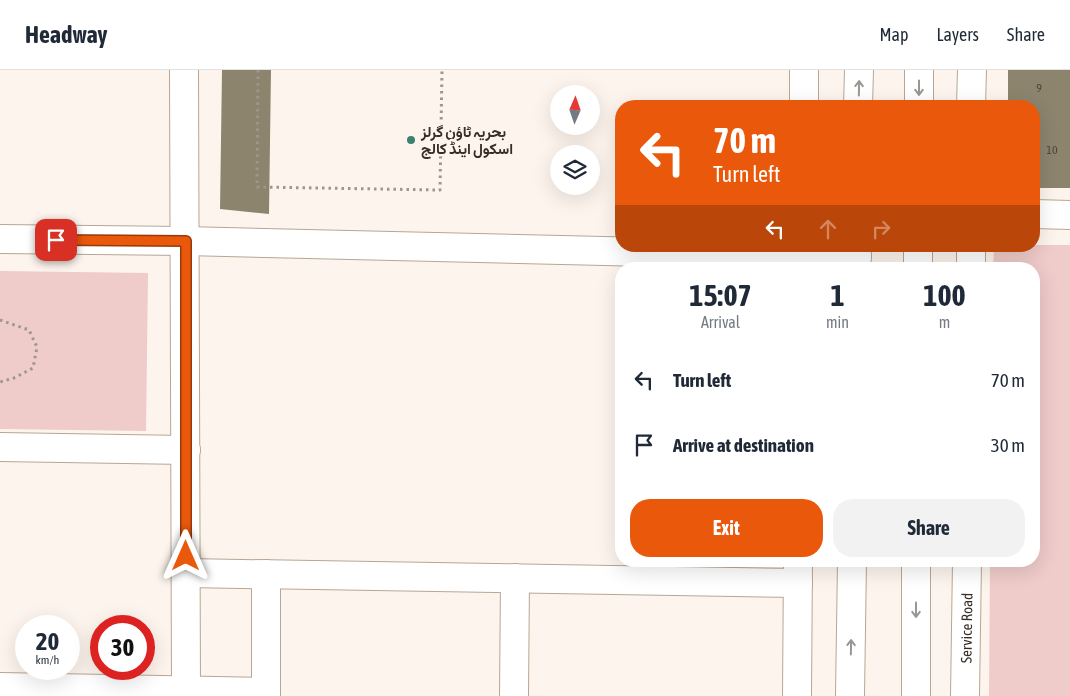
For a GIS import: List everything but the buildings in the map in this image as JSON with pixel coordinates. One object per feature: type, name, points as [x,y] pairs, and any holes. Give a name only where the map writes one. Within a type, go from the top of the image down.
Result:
[{"type":"street","points":[[184,70],[186,690]]},
{"type":"street","points":[[804,70],[804,100]]},
{"type":"street","points":[[858,100],[859,70]]},
{"type":"street","points":[[919,70],[919,100]]},
{"type":"street","points":[[971,100],[972,70]]},
{"type":"street","points":[[1040,214],[1070,215]]},
{"type":"street","points":[[0,239],[186,241],[857,257]]},
{"type":"street","points":[[0,447],[186,450]]},
{"type":"street","points":[[850,696],[852,567]]},
{"type":"street","points":[[916,567],[916,696]]},
{"type":"street","name":"Service Road","points":[[965,696],[967,567]]},
{"type":"street","points":[[186,573],[515,578],[798,572],[797,696]]},
{"type":"street","points":[[12,690],[186,690],[266,694],[266,574]]},
{"type":"street","points":[[514,696],[515,578]]},
{"type":"path","points":[[258,70],[257,187],[440,190],[442,70]]},
{"type":"path","points":[[0,320],[29,330],[37,348],[32,368],[14,378],[0,382]]},
{"type":"shaded area","points":[[1040,245],[1070,245],[1070,696],[989,696],[990,567],[1040,567],[1040,262],[993,262],[994,252],[1040,252]]},
{"type":"shaded area","points":[[0,271],[148,273],[146,431],[0,429]]},
{"type":"place","name":"بحریہ ٹاؤن گرلز اسکول اینڈ کالج","points":[[411,140]]},
{"type":"route","points":[[56,240],[186,241],[186,556]]}]
